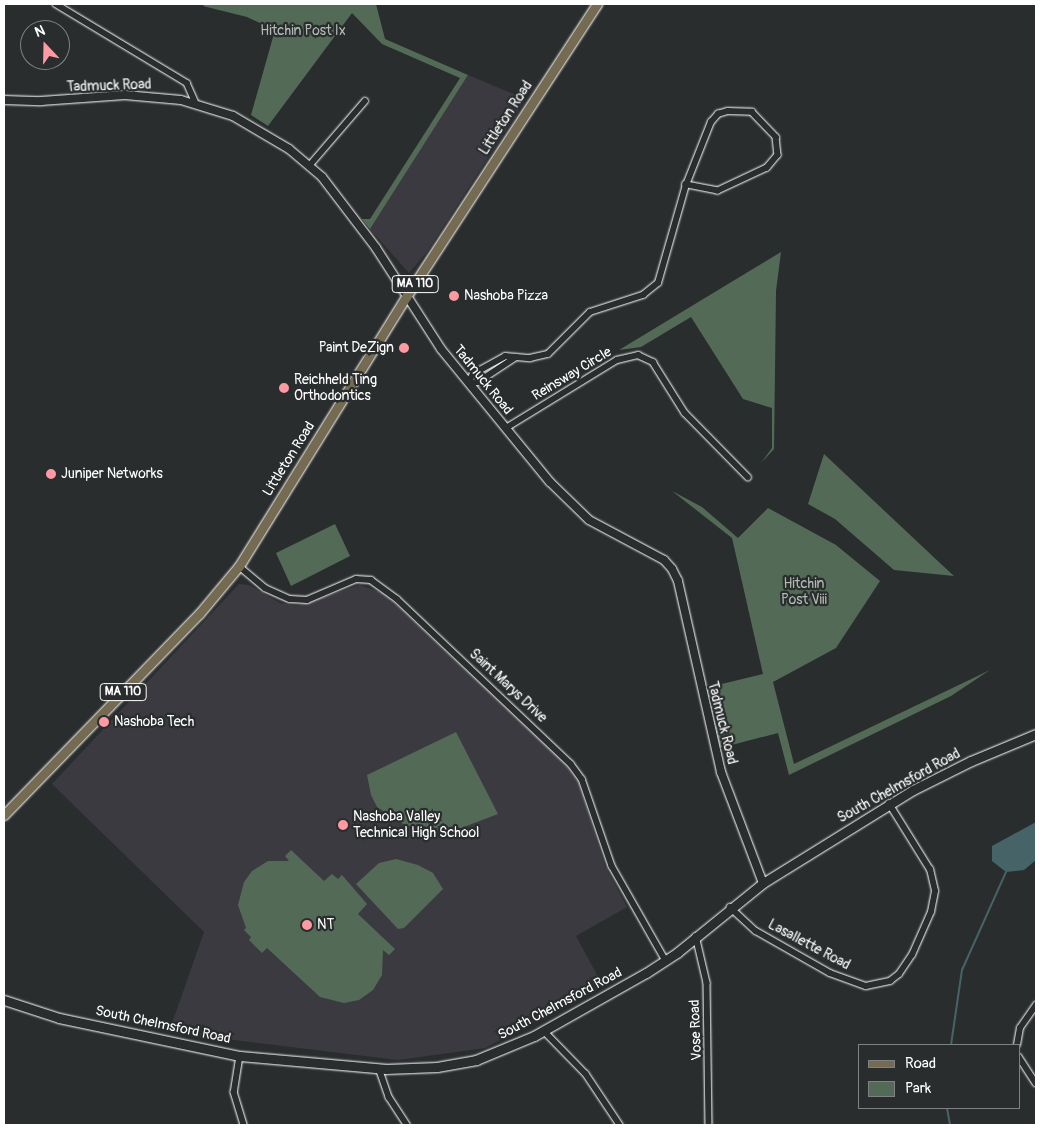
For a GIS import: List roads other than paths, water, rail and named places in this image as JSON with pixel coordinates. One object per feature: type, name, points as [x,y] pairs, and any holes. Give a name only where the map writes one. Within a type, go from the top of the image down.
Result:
[{"type":"main road","name":"Littleton Road","points":[[4,815],[199,614],[238,566],[406,297],[597,4]]},
{"type":"main road","name":"South Chelmsford Road","points":[[4,1000],[60,1018],[240,1056],[379,1068],[457,1065],[496,1054],[544,1031],[666,960],[730,907],[763,883],[889,804],[949,771],[1036,734]]},
{"type":"street","points":[[56,4],[187,84],[196,103]]},
{"type":"street","name":"Tadmuck Road","points":[[4,100],[41,101],[125,95],[196,103],[233,116],[310,165],[363,229],[406,297],[468,383],[576,509],[600,528],[664,560],[672,569],[678,581],[720,772],[763,883]]},
{"type":"street","points":[[310,165],[365,101]]},
{"type":"street","points":[[468,383],[473,374],[502,358],[548,354],[590,312],[638,297],[655,287],[664,270],[686,185],[711,122],[723,112],[756,113],[776,137],[778,155],[767,168],[718,191],[686,185]]},
{"type":"street","name":"Reinsway Circle","points":[[506,428],[617,360],[638,355],[653,362],[685,413],[748,477]]},
{"type":"street","points":[[468,383],[478,382],[516,357]]},
{"type":"street","name":"Saint Marys Drive","points":[[238,566],[265,588],[290,599],[307,600],[356,579],[371,580],[397,598],[572,764],[582,779],[612,866],[666,960]]},
{"type":"street","name":"Lasallette Road","points":[[730,907],[756,931],[824,970],[866,986],[890,980],[900,974],[912,955],[931,912],[935,891],[930,870],[889,804]]},
{"type":"street","name":"Vose Road","points":[[696,936],[707,983],[710,1125]]},
{"type":"street","points":[[1017,1044],[1020,1028],[1036,1005]]},
{"type":"street","points":[[544,1031],[586,1074],[620,1125]]},
{"type":"street","points":[[240,1056],[234,1092],[244,1125]]},
{"type":"street","points":[[1020,1059],[1036,1083]]},
{"type":"street","points":[[379,1068],[389,1097],[407,1125]]},
{"type":"water","points":[[1036,822],[1036,860],[1024,870],[1006,872],[992,861],[992,846]]},
{"type":"waterway","points":[[951,1044],[962,970],[1006,872]]},
{"type":"waterway","points":[[947,1109],[950,1125]]},
{"type":"place","name":"Nashoba Pizza","points":[[454,296]]},
{"type":"place","name":"Paint DeZign","points":[[404,348]]},
{"type":"place","name":"Reichheld Ting Orthodontics","points":[[284,388]]},
{"type":"place","name":"Juniper Networks","points":[[51,474]]},
{"type":"place","name":"Nashoba Tech","points":[[104,722]]},
{"type":"place","name":"Nashoba Valley Technical High School","points":[[343,825]]},
{"type":"place","name":"NT","points":[[307,925]]},
{"type":"park label","name":"Hitchin Post Ix","points":[[303,31]]},
{"type":"park label","name":"Hitchin Post Viii","points":[[804,592]]}]
